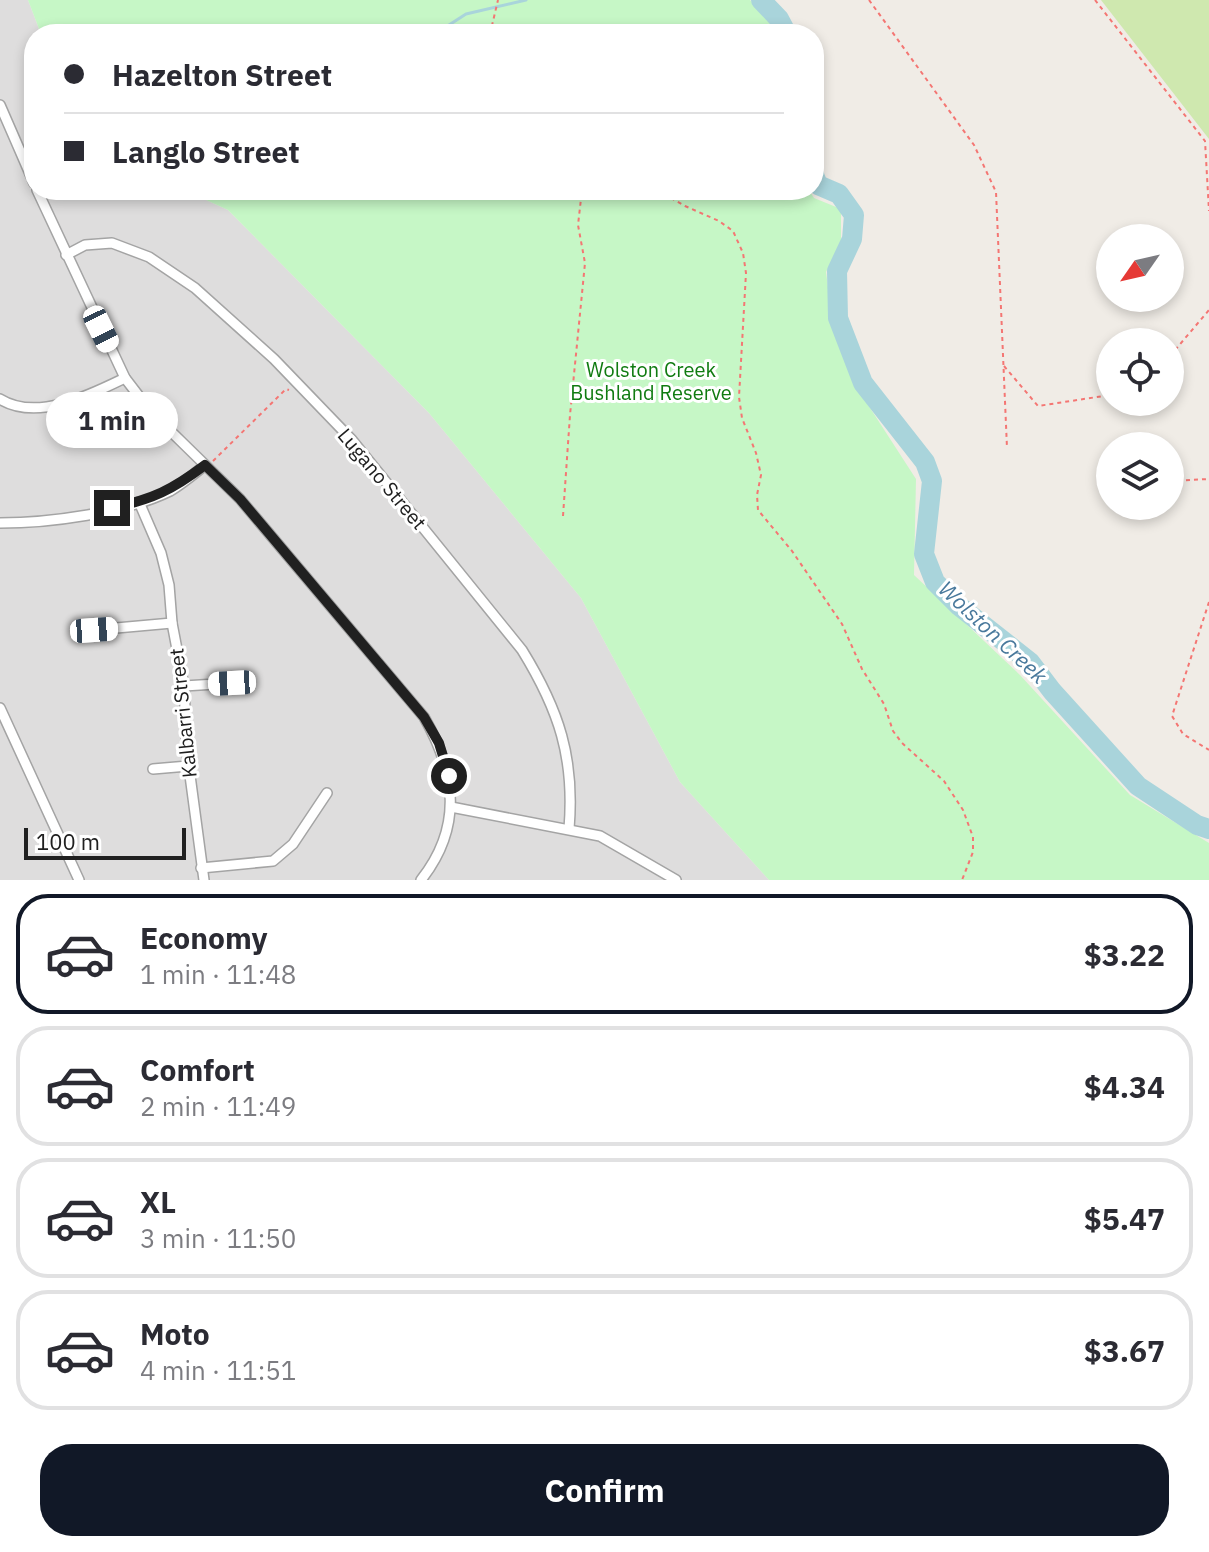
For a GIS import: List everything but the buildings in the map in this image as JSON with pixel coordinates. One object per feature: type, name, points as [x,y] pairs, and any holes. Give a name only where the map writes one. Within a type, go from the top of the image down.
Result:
[{"type":"street","points":[[0,105],[24,160]]},
{"type":"street","points":[[41,200],[125,378],[151,412],[240,499],[424,717],[439,743],[449,776],[451,807],[442,847],[421,880]]},
{"type":"street","name":"Lugano Street","points":[[66,255],[85,245],[112,243],[149,257],[195,288],[274,359],[362,453],[522,650],[544,686],[561,730],[570,770],[569,829]]},
{"type":"street","points":[[0,399],[17,408],[59,405],[125,378]]},
{"type":"street","points":[[0,523],[35,523],[139,502],[171,490],[205,465]]},
{"type":"street","name":"Kalbarri Street","points":[[139,502],[161,553],[169,585],[172,623],[184,686],[188,766],[204,880]]},
{"type":"street","points":[[94,630],[172,623]]},
{"type":"street","points":[[184,686],[232,683]]},
{"type":"street","points":[[0,708],[79,880]]},
{"type":"street","points":[[153,769],[188,766]]},
{"type":"street","points":[[201,868],[273,861],[293,844],[327,793]]},
{"type":"street","points":[[451,807],[600,836],[676,880]]},
{"type":"path","points":[[492,24],[498,0]]},
{"type":"path","points":[[869,0],[974,145],[996,192],[1007,448]]},
{"type":"path","points":[[1095,0],[1205,141],[1209,211]]},
{"type":"path","points":[[563,516],[585,263],[578,225],[581,200]]},
{"type":"path","points":[[676,200],[733,231],[743,253],[746,273],[739,397],[742,418],[761,475],[758,510],[792,551],[842,624],[862,669],[884,704],[893,731],[902,743],[938,773],[963,810],[973,837],[973,852],[962,880]]},
{"type":"path","points":[[1184,339],[1209,310]]},
{"type":"path","points":[[1003,366],[1038,406],[1096,397]]},
{"type":"path","points":[[205,465],[248,429],[286,389],[291,390],[299,385]]},
{"type":"path","points":[[1184,480],[1209,479]]},
{"type":"path","points":[[1209,602],[1172,716],[1183,734],[1209,750]]},
{"type":"shaded area","points":[[0,0],[28,0],[37,24],[24,24],[24,200],[206,200],[228,210],[429,413],[581,598],[680,782],[769,880],[0,880]]},
{"type":"green space","points":[[28,0],[750,0],[775,24],[37,24]]},
{"type":"green space","points":[[1101,0],[1209,0],[1209,139]]},
{"type":"green space","name":"Wolston Creek Bushland Reserve","points":[[206,200],[819,200],[841,209],[841,241],[826,272],[832,316],[861,394],[916,479],[914,575],[1020,675],[1130,795],[1209,843],[1209,880],[769,880],[680,782],[581,598],[429,413],[228,210]]},
{"type":"waterway","points":[[450,24],[466,14],[526,0]]},
{"type":"waterway","name":"Wolston Creek","points":[[761,0],[782,24]]},
{"type":"waterway","name":"Wolston Creek","points":[[824,188],[839,194],[854,215],[852,239],[837,271],[838,318],[863,383],[925,462],[932,481],[924,554],[935,582],[959,606],[1030,662],[1052,691],[1138,786],[1197,825],[1209,829]]},
{"type":"route","points":[[112,508],[171,490],[205,465],[240,499],[424,717],[439,743],[449,776]]}]
